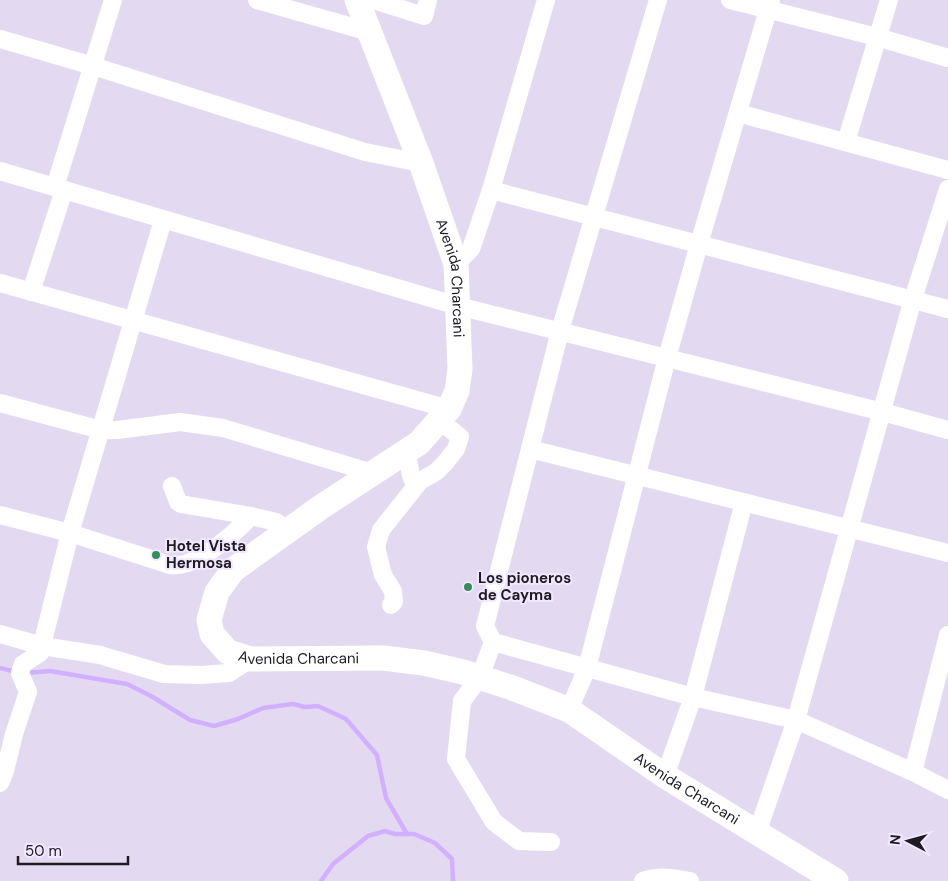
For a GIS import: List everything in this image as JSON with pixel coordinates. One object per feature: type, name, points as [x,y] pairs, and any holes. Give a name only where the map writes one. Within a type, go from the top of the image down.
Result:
[{"type":"main road","name":"Avenida Charcani","points":[[357,0],[421,163],[456,264],[460,369],[457,391],[444,414],[419,443],[321,507],[234,570],[217,592],[209,620],[212,634],[228,652],[252,659],[383,658],[424,663],[480,677],[569,710],[665,776],[836,881]]},
{"type":"street","points":[[31,292],[113,0]]},
{"type":"street","points":[[257,0],[370,32]]},
{"type":"street","points":[[373,0],[424,16],[428,0]]},
{"type":"street","points":[[456,264],[470,249],[491,190],[546,0]]},
{"type":"street","points":[[658,0],[560,331],[484,626],[493,642],[693,698],[796,720],[913,772],[948,790]]},
{"type":"street","points":[[730,0],[769,4],[948,58]]},
{"type":"street","points":[[846,142],[889,0]]},
{"type":"street","points":[[569,710],[587,668],[698,244],[769,4]]},
{"type":"street","points":[[0,39],[93,66],[365,152],[421,163]]},
{"type":"street","points":[[738,113],[948,170]]},
{"type":"street","points":[[0,172],[458,306],[883,412],[948,430]]},
{"type":"street","points":[[757,833],[796,720],[913,299],[948,189]]},
{"type":"street","points":[[491,190],[948,309]]},
{"type":"street","points":[[0,783],[5,771],[7,733],[28,692],[20,674],[22,665],[39,655],[42,646],[70,533],[163,220]]},
{"type":"street","points":[[0,283],[133,320],[444,414],[460,437],[456,450],[436,472],[420,481],[381,530],[377,539],[376,547],[383,575],[393,591],[394,602],[391,605]]},
{"type":"street","points":[[0,403],[101,430],[117,430],[180,422],[223,428],[373,473]]},
{"type":"street","points":[[530,449],[948,553]]},
{"type":"street","points":[[406,452],[410,464],[411,480],[416,486]]},
{"type":"street","points":[[172,486],[178,502],[181,504],[276,522],[289,531]]},
{"type":"street","points":[[665,776],[693,698],[744,502]]},
{"type":"street","points":[[0,515],[70,533],[170,566],[186,564],[208,552],[237,531],[251,516]]},
{"type":"street","points":[[0,634],[42,646],[100,656],[164,674],[201,675],[228,673],[252,659]]},
{"type":"street","points":[[913,772],[948,635]]},
{"type":"street","points":[[493,642],[480,677],[462,701],[456,759],[494,822],[519,841],[551,842]]},
{"type":"street","points":[[643,881],[651,878],[674,878],[690,881]]},
{"type":"waterway","points":[[0,668],[16,672]]},
{"type":"waterway","points":[[26,673],[50,671],[127,684],[190,720],[214,726],[238,719],[263,708],[293,704],[305,707],[318,706],[346,719],[377,755],[386,798],[407,834]]},
{"type":"waterway","points":[[321,881],[333,864],[368,836],[385,831],[395,834],[414,834],[435,843],[452,859],[453,881]]},
{"type":"place","name":"Hotel Vista Hermosa","points":[[156,555]]},
{"type":"place","name":"Los pioneros de Cayma","points":[[468,587]]}]
